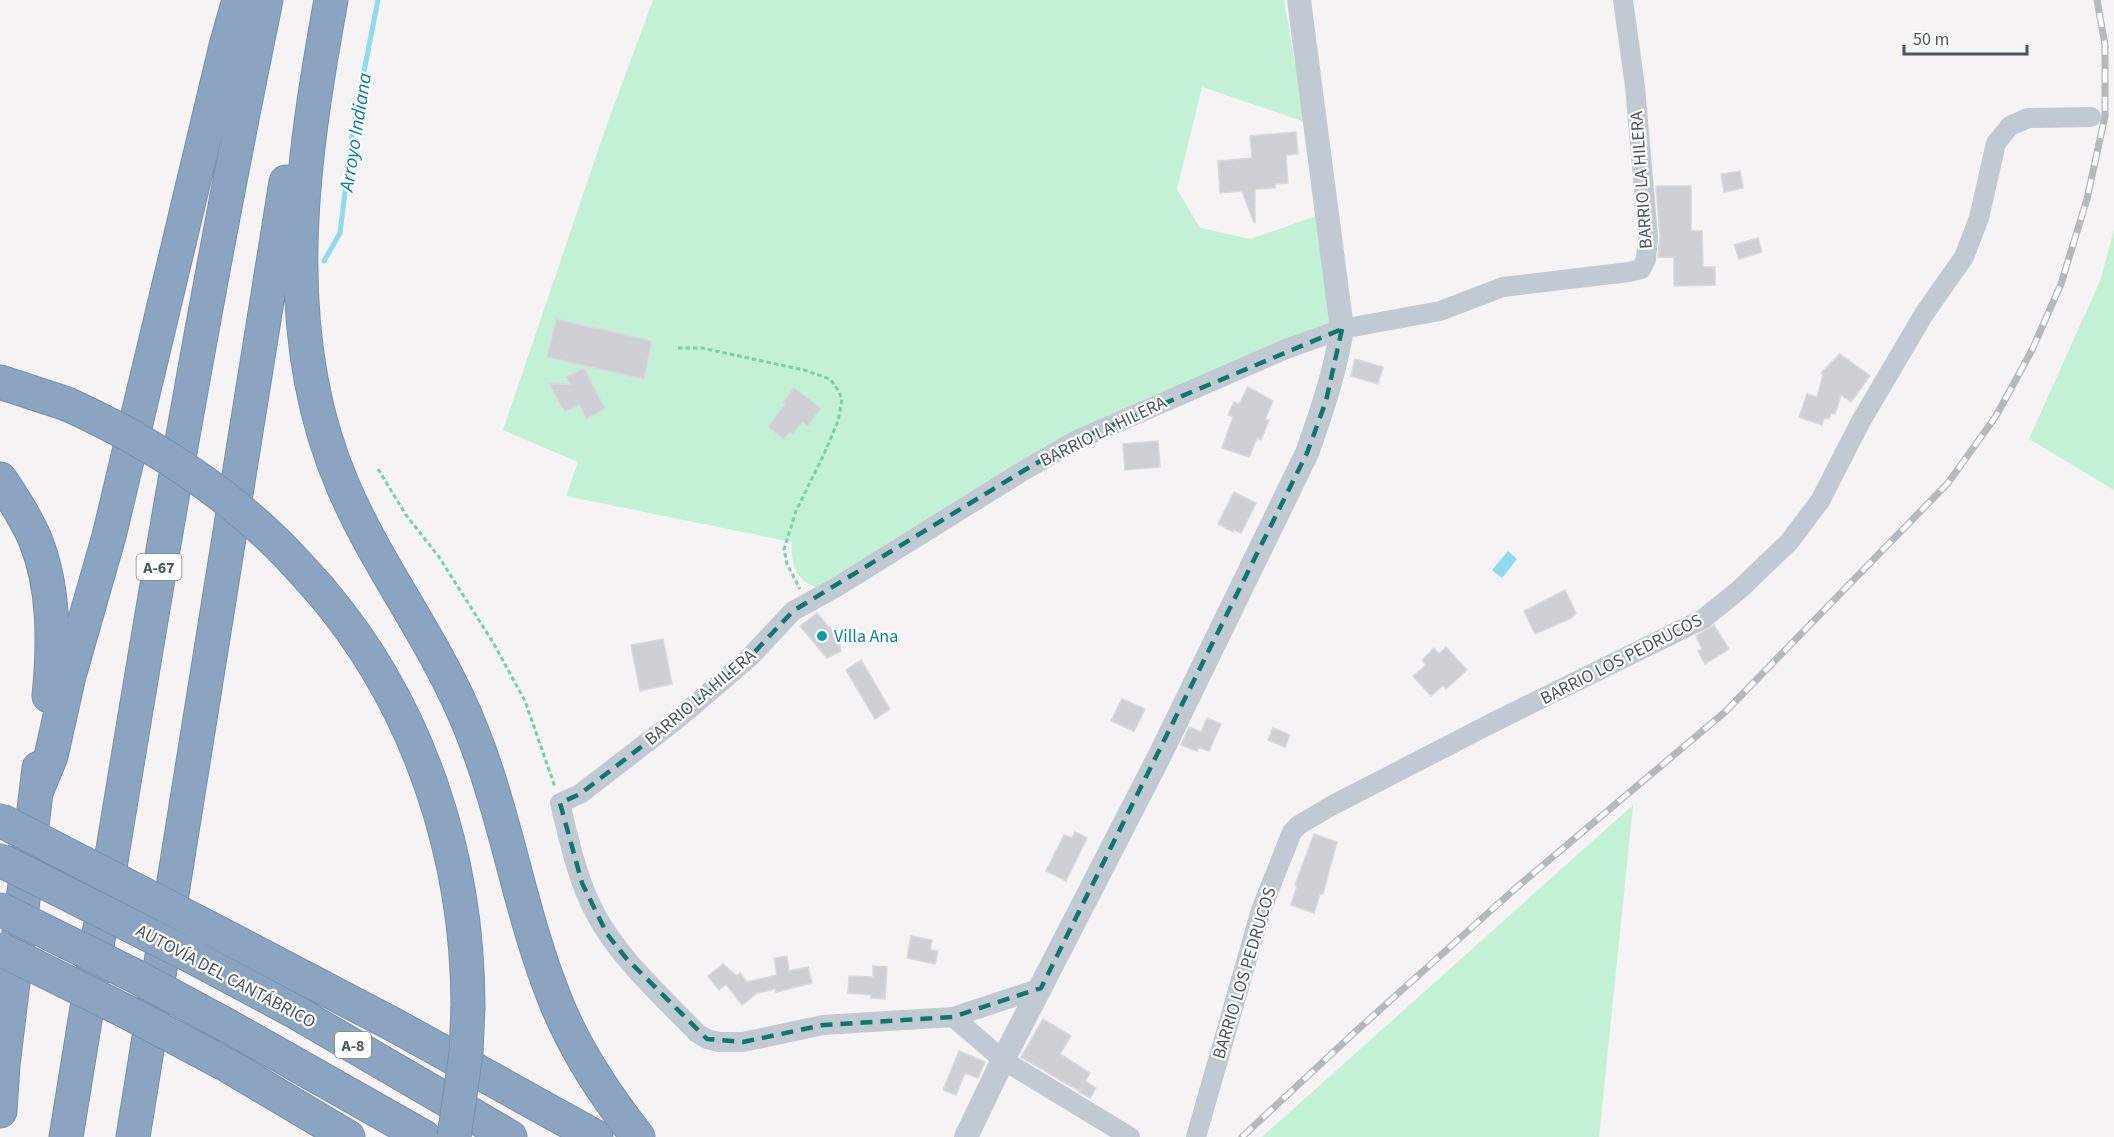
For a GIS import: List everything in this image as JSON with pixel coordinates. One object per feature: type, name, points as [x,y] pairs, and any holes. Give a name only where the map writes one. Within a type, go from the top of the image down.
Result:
[{"type":"highway","points":[[38,790],[51,756],[69,676],[109,536],[239,0]]},
{"type":"highway","name":"A-67","points":[[66,1137],[174,481],[228,186],[266,0]]},
{"type":"highway","points":[[133,1137],[279,220],[321,0]]},
{"type":"highway","points":[[332,0],[314,96],[304,172],[300,245],[300,295],[313,392],[330,454],[342,486],[364,532],[451,685],[471,729],[503,823],[530,928],[573,1041],[594,1078],[638,1137]]},
{"type":"highway","points":[[0,382],[67,404],[141,441],[214,488],[268,535],[321,591],[337,610],[380,674],[405,722],[434,792],[462,911],[468,1006],[466,1053],[454,1137]]},
{"type":"highway","points":[[0,479],[35,539],[45,574],[50,610],[52,670],[3,1065],[0,1111]]},
{"type":"highway","points":[[0,820],[396,1026],[596,1137]]},
{"type":"highway","points":[[0,826],[100,873]]},
{"type":"highway","name":"AUTOVÍA DEL CANTÁBRICO","points":[[0,860],[193,957],[292,1010],[510,1137]]},
{"type":"highway","name":"A-8","points":[[0,909],[137,977],[424,1137]]},
{"type":"highway","points":[[0,949],[225,1064],[348,1137]]},
{"type":"highway","points":[[0,1028],[14,978]]},
{"type":"street","points":[[966,1137],[1160,754],[1307,453],[1326,401],[1336,365],[1342,329],[1299,0]]},
{"type":"street","name":"BARRIO LA HILERA","points":[[560,803],[580,794],[680,717],[749,658],[793,611],[835,588],[1077,440],[1286,349],[1342,329],[1440,311],[1503,286],[1629,272],[1641,268],[1646,259],[1648,237],[1635,86],[1623,0]]},
{"type":"street","name":"BARRIO LOS PEDRUCOS","points":[[1196,1137],[1261,910],[1292,832],[1299,825],[1331,806],[1496,721],[1703,619],[1739,590],[1789,542],[1820,501],[1861,421],[1924,314],[1964,257],[1979,218],[1996,143],[2010,126],[2028,118],[2091,117]]},
{"type":"street","points":[[560,803],[582,883],[608,934],[626,958],[697,1033],[707,1039],[719,1042],[743,1042],[823,1025],[953,1017],[1041,988]]},
{"type":"street","points":[[953,1017],[1003,1060],[1130,1137]]},
{"type":"path","points":[[678,348],[702,348],[804,370],[830,379],[838,390],[842,399],[838,421],[796,511],[784,549],[787,564],[808,602]]},
{"type":"path","points":[[378,469],[406,515],[439,557],[494,644],[525,702],[560,803]]},
{"type":"highlighted area","points":[[1342,329],[1326,401],[1307,453],[1041,988],[953,1017],[823,1025],[743,1042],[707,1039],[626,958],[607,934],[582,883],[560,803],[580,794],[680,717],[749,658],[793,611],[1023,471],[1077,440]]},
{"type":"green space","points":[[653,0],[1284,0],[1305,122],[1202,87],[1177,189],[1200,228],[1251,239],[1319,215],[1333,321],[1082,433],[822,590],[806,582],[796,572],[792,559],[792,542],[566,496],[578,462],[503,430],[605,130]]},
{"type":"green space","points":[[2114,230],[2114,490],[2029,439],[2100,281]]},
{"type":"green space","points":[[1633,805],[1599,1137],[1262,1137]]},
{"type":"water","points":[[1508,551],[1517,559],[1502,578],[1492,570]]},
{"type":"building","points":[[1296,132],[1298,154],[1286,155],[1288,183],[1275,184],[1275,188],[1255,189],[1254,223],[1242,191],[1220,193],[1218,161],[1252,158],[1250,136]]},
{"type":"building","points":[[1740,171],[1743,188],[1724,192],[1721,174]]},
{"type":"building","points":[[1656,186],[1691,186],[1691,231],[1702,231],[1703,265],[1704,267],[1715,267],[1715,285],[1674,286],[1674,257],[1658,257],[1660,236]]},
{"type":"building","points":[[1758,238],[1762,252],[1739,259],[1734,245]]},
{"type":"building","points":[[556,319],[652,341],[644,379],[547,357]]},
{"type":"building","points":[[1840,354],[1870,376],[1851,402],[1841,395],[1835,414],[1831,413],[1829,419],[1824,418],[1822,425],[1799,417],[1807,394],[1817,397],[1823,375],[1821,373]]},
{"type":"building","points":[[1355,359],[1383,367],[1378,384],[1351,376]]},
{"type":"building","points":[[584,368],[605,409],[586,419],[579,404],[565,412],[549,384],[570,384],[566,377]]},
{"type":"building","points":[[1248,387],[1273,401],[1265,419],[1269,420],[1261,440],[1257,438],[1249,457],[1222,448],[1233,417],[1228,415],[1234,402],[1239,404]]},
{"type":"building","points":[[794,388],[821,408],[808,426],[802,422],[793,434],[790,432],[784,439],[768,427]]},
{"type":"building","points":[[1158,441],[1160,467],[1125,470],[1123,444]]},
{"type":"building","points":[[1234,492],[1256,503],[1241,533],[1234,530],[1233,532],[1218,524]]},
{"type":"building","points":[[1565,590],[1576,613],[1571,618],[1535,634],[1524,611]]},
{"type":"building","name":"Villa Ana","points":[[817,613],[839,639],[841,651],[827,658],[800,626]]},
{"type":"building","points":[[1714,625],[1729,649],[1705,664],[1698,651],[1702,649],[1696,636]]},
{"type":"building","points":[[663,639],[672,684],[640,691],[631,645]]},
{"type":"building","points":[[1446,647],[1467,670],[1446,689],[1443,685],[1431,696],[1413,676],[1426,665],[1422,660],[1434,648],[1439,654]]},
{"type":"building","points":[[861,660],[890,709],[875,719],[846,670]]},
{"type":"building","points":[[1122,699],[1145,709],[1134,731],[1111,721]]},
{"type":"building","points":[[1207,718],[1221,724],[1209,751],[1198,747],[1197,751],[1181,745],[1189,727],[1201,732]]},
{"type":"building","points":[[1273,728],[1290,735],[1285,747],[1268,740]]},
{"type":"building","points":[[1075,832],[1087,838],[1066,881],[1046,871],[1064,835],[1072,838]]},
{"type":"building","points":[[1314,834],[1337,842],[1323,894],[1320,894],[1314,913],[1291,905],[1297,886],[1295,885]]},
{"type":"building","points":[[911,936],[932,940],[930,950],[938,951],[935,964],[907,958]]},
{"type":"building","points":[[787,956],[789,971],[808,967],[812,983],[776,992],[775,989],[757,993],[742,1005],[726,984],[719,990],[708,976],[723,964],[737,976],[740,973],[747,982],[777,975],[774,958]]},
{"type":"building","points":[[873,966],[887,967],[885,999],[848,993],[849,976],[873,977]]},
{"type":"building","points":[[1043,1019],[1071,1036],[1060,1054],[1090,1073],[1085,1081],[1096,1088],[1090,1098],[1079,1092],[1082,1087],[1079,1091],[1021,1057]]},
{"type":"building","points":[[959,1051],[985,1062],[978,1078],[965,1073],[956,1095],[943,1090]]},
{"type":"waterway","name":"Arroyo Indiana","points":[[324,261],[340,233],[353,128],[378,0]]},
{"type":"railway","points":[[1242,1137],[1517,887],[1725,712],[1948,483],[1996,416],[2032,350],[2061,284],[2087,199],[2105,116],[2105,45],[2097,0]]},
{"type":"place","name":"Villa Ana","points":[[822,636]]}]
